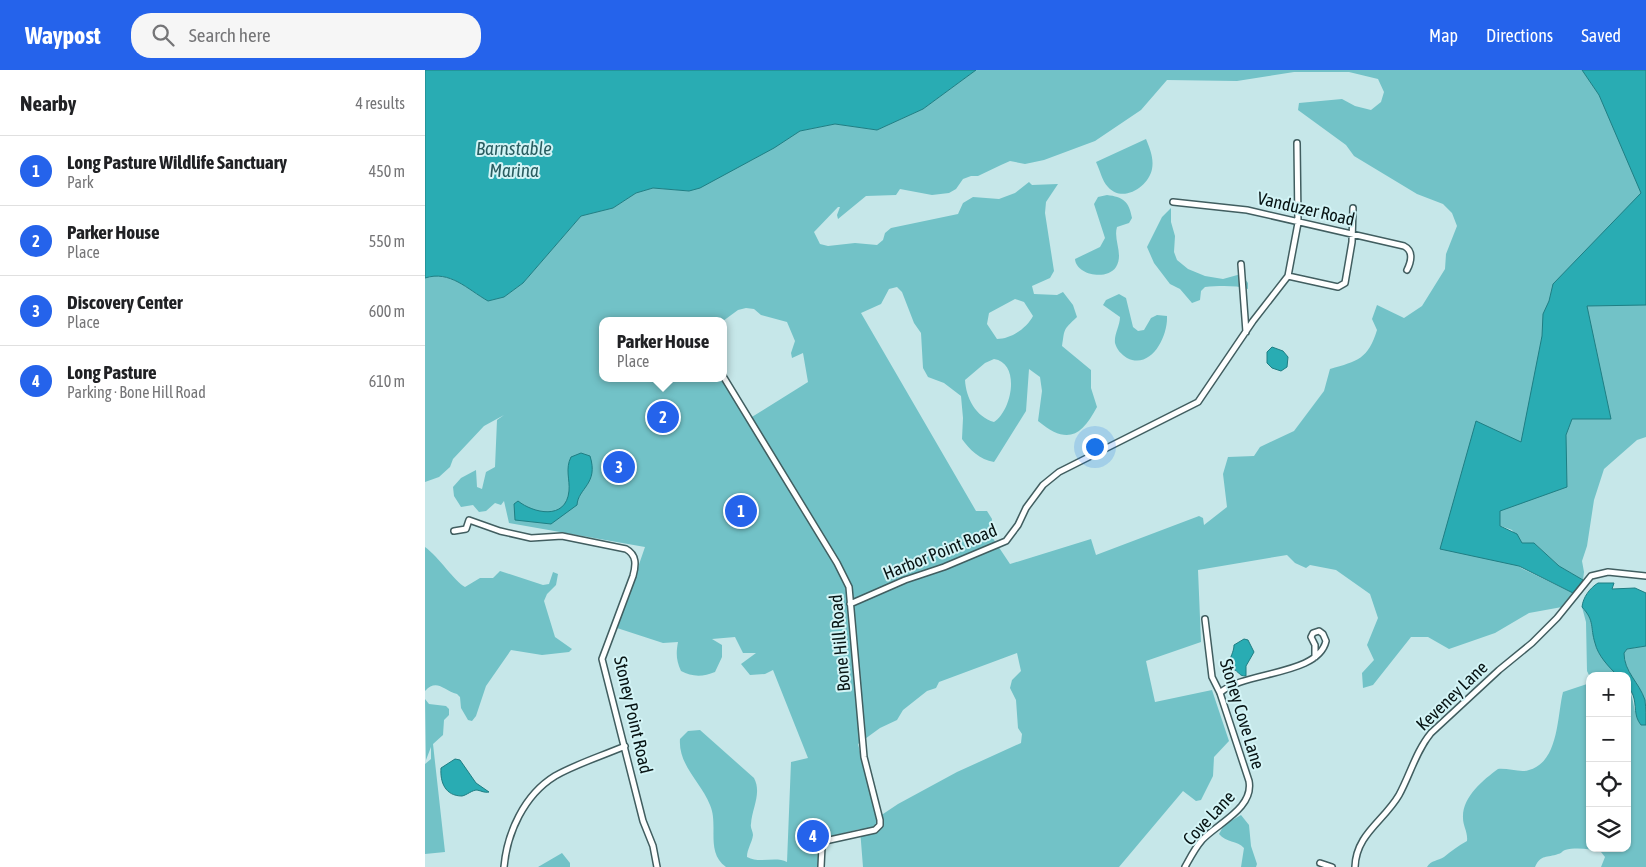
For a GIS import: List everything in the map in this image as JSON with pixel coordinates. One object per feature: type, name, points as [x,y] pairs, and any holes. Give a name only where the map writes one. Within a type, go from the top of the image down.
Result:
[{"type":"street","points":[[1297,143],[1298,224],[1288,276],[1319,284],[1341,286],[1346,280],[1352,234],[1353,208]]},
{"type":"street","name":"Vanduzer Road","points":[[1173,202],[1232,208],[1407,248],[1411,262],[1407,270]]},
{"type":"street","points":[[1241,264],[1246,332]]},
{"type":"street","name":"Harbor Point Road","points":[[850,604],[905,580],[944,568],[1006,542],[1018,525],[1026,508],[1043,485],[1059,472],[1198,402],[1246,332],[1288,276]]},
{"type":"street","name":"Bone Hill Road","points":[[727,382],[847,582],[864,757],[880,825],[875,830],[825,841],[822,846],[821,867]]},
{"type":"street","name":"Stoney Point Road","points":[[454,531],[466,529],[469,520],[521,537],[562,536],[626,549],[633,555],[636,564],[633,576],[602,659],[643,821],[653,846],[657,867]]},
{"type":"street","name":"Keveney Lane","points":[[1355,867],[1356,856],[1362,841],[1398,796],[1423,742],[1474,692],[1532,643],[1588,578],[1608,572],[1646,576]]},
{"type":"street","name":"Stoney Cove Lane","points":[[1205,619],[1212,676],[1220,692],[1250,787]]},
{"type":"street","points":[[1220,692],[1235,684],[1315,657],[1326,641],[1323,634],[1319,631],[1313,632],[1311,637],[1315,645],[1315,657]]},
{"type":"street","points":[[503,867],[511,833],[521,812],[534,794],[554,777],[625,746]]},
{"type":"street","name":"Cove Lane","points":[[1185,867],[1202,841],[1242,805],[1247,798],[1250,787]]},
{"type":"street","points":[[1320,863],[1332,867]]},
{"type":"shaded area","points":[[976,70],[1582,70],[1604,102],[1640,141],[1646,246],[1546,337],[1559,367],[1511,470],[1489,535],[1521,568],[1573,593],[1562,607],[1529,613],[1495,633],[1449,649],[1428,637],[1411,637],[1373,685],[1363,688],[1362,673],[1374,660],[1367,645],[1378,618],[1370,594],[1336,570],[1310,565],[1306,568],[1295,563],[1287,555],[1198,570],[1201,642],[1146,661],[1155,702],[1212,690],[1229,741],[1214,757],[1213,776],[1201,800],[1196,801],[1183,791],[1119,867],[863,867],[860,829],[824,838],[820,844],[818,867],[726,867],[716,854],[710,805],[686,765],[680,748],[680,739],[688,731],[700,730],[754,778],[757,795],[751,825],[753,835],[747,857],[757,860],[782,860],[787,862],[791,762],[808,758],[773,670],[765,674],[750,675],[741,664],[756,653],[743,653],[735,637],[712,639],[722,645],[722,657],[715,672],[706,675],[689,674],[681,671],[679,667],[677,656],[678,642],[663,643],[617,628],[645,547],[509,523],[504,501],[501,505],[495,503],[486,511],[479,512],[473,505],[461,507],[454,496],[453,487],[461,478],[476,470],[477,487],[482,489],[486,472],[495,467],[497,420],[504,415],[484,426],[453,459],[450,467],[439,477],[425,482],[425,278],[434,276],[450,279],[488,301],[504,297],[523,283],[581,216],[613,208],[636,193],[653,188],[689,191],[754,159],[800,131],[835,124],[877,130],[923,109]],"holes":[[[1294,72],[1349,72],[1378,79],[1384,92],[1381,102],[1371,110],[1355,106],[1342,99],[1299,103],[1298,110],[1346,145],[1354,156],[1417,194],[1443,204],[1452,213],[1457,226],[1446,254],[1445,269],[1422,306],[1404,318],[1377,305],[1372,319],[1377,330],[1370,347],[1366,353],[1355,361],[1330,369],[1324,391],[1294,431],[1260,447],[1254,456],[1228,457],[1223,474],[1227,507],[1204,525],[1203,518],[1199,516],[1096,555],[1091,539],[1010,564],[990,534],[992,519],[987,511],[976,511],[861,313],[881,304],[889,289],[897,287],[902,292],[914,323],[921,333],[923,368],[928,377],[944,383],[961,396],[962,439],[984,459],[994,462],[1026,411],[1029,369],[1040,377],[1042,391],[1038,421],[1048,429],[1065,435],[1079,431],[1097,407],[1091,388],[1091,370],[1062,346],[1065,330],[1077,317],[1073,305],[1063,292],[1057,295],[1034,294],[1032,286],[1050,278],[1054,271],[1045,213],[1046,202],[1058,184],[1032,185],[1029,182],[1015,193],[999,199],[973,197],[963,203],[958,214],[891,228],[877,245],[855,243],[828,246],[820,244],[814,232],[838,207],[840,207],[837,215],[838,219],[866,196],[896,195],[900,189],[932,195],[949,193],[956,189],[963,179],[978,176],[1010,161],[1025,164],[1044,160],[1095,141],[1141,110],[1167,80],[1237,81]],[[1015,299],[1024,302],[1033,316],[1027,325],[1018,332],[1008,337],[997,339],[987,324],[989,313]],[[994,359],[1002,362],[1008,369],[1011,378],[1009,398],[1005,408],[994,422],[977,411],[970,400],[966,387],[965,380],[985,363]],[[1017,653],[1021,671],[1012,680],[1010,688],[1016,700],[1018,728],[1022,734],[1021,743],[957,772],[898,804],[877,818],[858,744],[880,728],[897,720],[903,710],[927,691],[936,688],[939,682]]]},
{"type":"shaded area","points":[[1146,139],[1152,161],[1150,175],[1141,187],[1135,191],[1121,194],[1114,192],[1104,182],[1096,162]]},
{"type":"shaded area","points":[[1107,195],[1124,201],[1129,208],[1132,218],[1129,223],[1117,227],[1116,237],[1119,257],[1116,267],[1106,274],[1099,275],[1081,269],[1075,259],[1100,247],[1105,238],[1094,204],[1098,197]]},
{"type":"shaded area","points":[[1171,208],[1171,222],[1175,236],[1174,252],[1177,260],[1188,269],[1205,276],[1223,279],[1241,274],[1248,283],[1248,289],[1232,286],[1205,287],[1201,291],[1200,300],[1192,303],[1180,289],[1170,284],[1154,263],[1147,247],[1162,217]]},
{"type":"shaded area","points":[[1646,269],[1646,437],[1637,440],[1604,469],[1594,500],[1587,546],[1582,561],[1583,580],[1559,566],[1534,543],[1521,543],[1512,530],[1498,525],[1477,485],[1560,452],[1578,400],[1563,317]]},
{"type":"shaded area","points":[[1119,294],[1126,298],[1133,327],[1138,331],[1144,330],[1151,318],[1157,315],[1167,316],[1165,333],[1161,342],[1150,356],[1144,359],[1136,361],[1127,358],[1119,352],[1115,343],[1120,317],[1103,305],[1106,300]]},
{"type":"shaded area","points":[[425,547],[465,587],[480,578],[493,578],[500,571],[543,585],[549,584],[553,572],[558,574],[556,585],[547,594],[544,601],[555,637],[572,649],[569,652],[542,655],[511,650],[486,686],[476,716],[472,721],[468,720],[461,708],[460,697],[457,694],[437,685],[429,687],[425,691]]},
{"type":"shaded area","points":[[1582,607],[1590,615],[1593,634],[1616,672],[1588,672],[1586,622]]},
{"type":"shaded area","points":[[1646,646],[1646,703],[1631,672],[1629,672],[1626,666],[1624,653],[1627,649]]},
{"type":"shaded area","points":[[1586,684],[1586,849],[1569,849],[1559,854],[1542,858],[1535,867],[1427,867],[1467,841],[1463,821],[1466,803],[1486,778],[1498,769],[1529,770],[1539,765],[1546,758],[1555,737],[1563,692]]},
{"type":"shaded area","points":[[1631,694],[1638,721],[1641,725],[1646,725],[1646,867],[1601,867],[1605,857],[1601,852],[1631,852]]},
{"type":"shaded area","points":[[425,699],[429,704],[446,706],[449,709],[449,715],[444,720],[443,735],[433,744],[445,852],[425,854],[425,764],[431,759],[431,747],[426,760]]},
{"type":"shaded area","points":[[1241,815],[1249,825],[1256,867],[1241,867],[1244,848],[1219,834],[1224,825]]},
{"type":"shaded area","points":[[562,853],[570,863],[570,867],[538,867]]},
{"type":"water","name":"Barnstable Marina","points":[[425,70],[976,70],[923,109],[877,130],[835,124],[800,131],[774,148],[700,188],[689,191],[653,188],[636,193],[613,208],[581,216],[523,283],[504,297],[488,301],[450,279],[434,276],[425,278]]},
{"type":"water","points":[[1582,70],[1646,70],[1646,305],[1587,306],[1611,419],[1572,419],[1566,435],[1567,487],[1500,511],[1500,526],[1517,534],[1522,543],[1534,543],[1559,566],[1583,580],[1573,593],[1519,566],[1440,549],[1476,421],[1521,442],[1542,336],[1543,314],[1549,301],[1553,284],[1641,193],[1599,95]]},
{"type":"water","points":[[1272,347],[1283,351],[1288,357],[1287,367],[1281,371],[1272,368],[1267,363],[1267,352]]},
{"type":"water","points":[[581,453],[590,456],[592,473],[578,499],[577,505],[551,524],[515,520],[514,504],[518,501],[540,511],[555,511],[562,507],[567,501],[569,491],[569,461],[571,457]]},
{"type":"water","points":[[1598,583],[1614,583],[1612,589],[1635,588],[1646,593],[1646,646],[1627,649],[1624,653],[1626,666],[1630,672],[1614,672],[1596,648],[1591,620],[1582,607],[1587,593]]},
{"type":"water","points":[[1244,639],[1248,640],[1254,652],[1246,666],[1246,676],[1241,675],[1232,668],[1229,662],[1234,645]]},
{"type":"water","points":[[1631,675],[1645,700],[1646,725],[1641,725],[1637,718],[1631,691]]},
{"type":"water","points":[[455,759],[460,760],[476,783],[489,792],[475,790],[462,796],[451,794],[441,778],[441,768]]},
{"type":"place","name":"Parker House","points":[[663,417]]},
{"type":"place","name":"Discovery Center","points":[[619,467]]},
{"type":"place","name":"Long Pasture Wildlife Sanctuary","points":[[741,511]]},
{"type":"place","name":"Long Pasture","points":[[813,836]]}]
